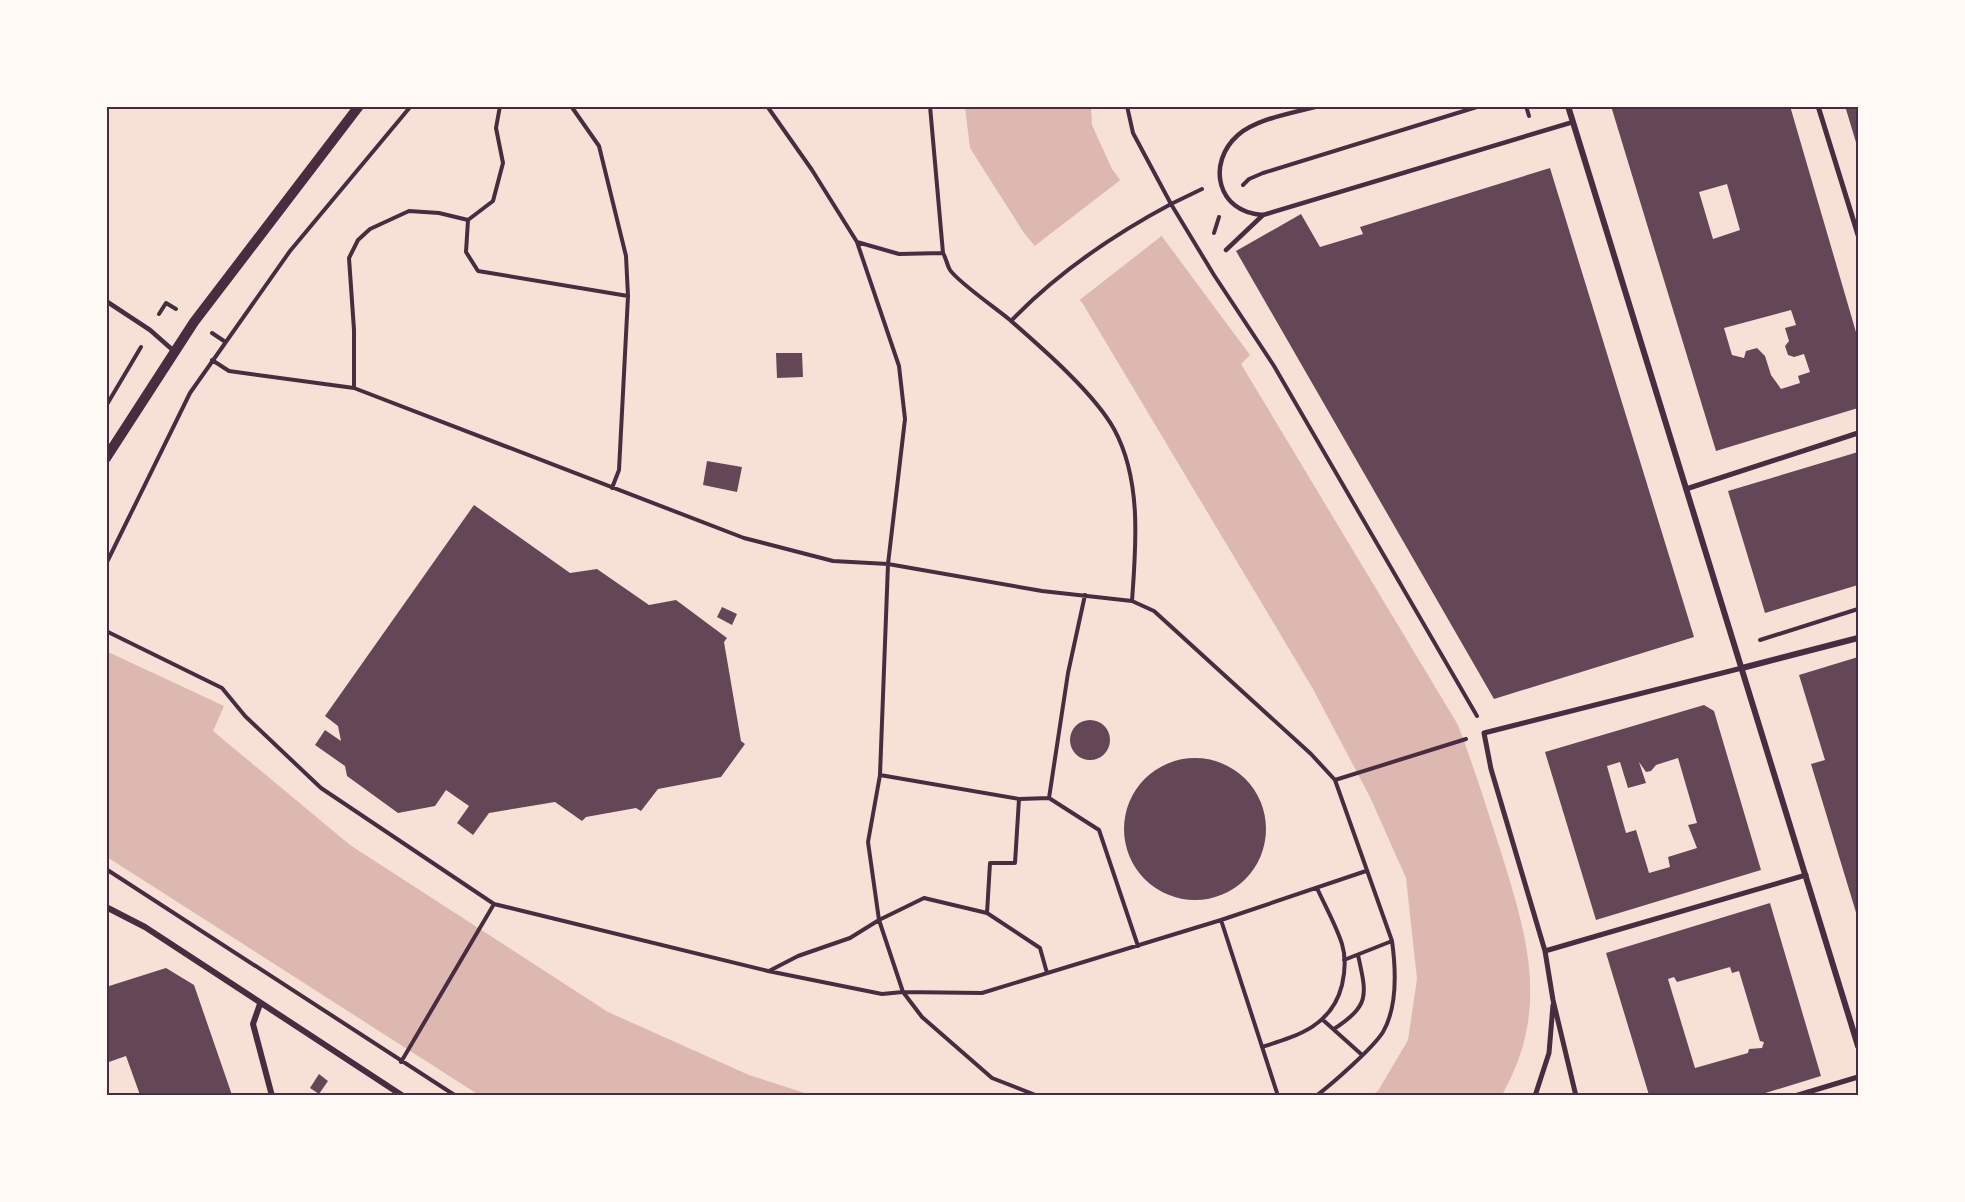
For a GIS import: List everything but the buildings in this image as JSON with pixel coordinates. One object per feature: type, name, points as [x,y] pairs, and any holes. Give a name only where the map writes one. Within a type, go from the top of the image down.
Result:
[{"type":"street","points":[[106,458],[175,352],[256,238],[359,106]]},
{"type":"street","points":[[1568,106],[1858,1046]]},
{"type":"street","points":[[1818,106],[1858,235]]},
{"type":"street","points":[[1686,489],[1858,433]]},
{"type":"street","points":[[1576,1095],[1553,1000],[1545,951],[1491,768],[1484,733],[1858,638]]},
{"type":"street","points":[[1545,951],[1806,875]]},
{"type":"street","points":[[106,907],[145,927],[403,1095]]},
{"type":"street","points":[[1535,1095],[1549,1053],[1553,1000]]},
{"type":"street","points":[[260,1004],[253,1024],[272,1095]]},
{"type":"street","points":[[1796,1095],[1858,1077]]},
{"type":"lane","points":[[1318,106],[1261,123],[1239,134],[1222,155],[1219,181],[1229,201],[1248,214],[1263,214],[1573,122]]},
{"type":"lane","points":[[1226,250],[1263,214]]},
{"type":"lane","points":[[106,301],[150,330],[175,352]]},
{"type":"path","points":[[106,564],[190,393],[290,251],[411,106]]},
{"type":"path","points":[[500,106],[496,128],[503,163],[493,201],[468,220],[466,252],[477,271],[628,296]]},
{"type":"path","points":[[571,106],[599,146],[626,256],[628,296],[619,470],[612,488]]},
{"type":"path","points":[[767,106],[812,170],[857,242],[899,366],[905,419],[888,564],[879,776],[868,842],[879,920],[903,992],[922,1017],[992,1078],[1038,1095]]},
{"type":"path","points":[[930,106],[944,253],[951,271],[1011,321],[1086,393],[1114,429],[1125,455],[1132,492],[1136,542],[1132,601]]},
{"type":"path","points":[[1127,106],[1133,133],[1172,204],[1214,275],[1284,384],[1425,623],[1484,733],[1335,780]]},
{"type":"path","points":[[1213,238],[1221,211],[1249,179],[1480,106]]},
{"type":"path","points":[[1011,321],[1036,295],[1073,266],[1161,209],[1219,181]]},
{"type":"path","points":[[354,388],[354,330],[349,258],[358,240],[379,224],[409,211],[439,213],[468,220]]},
{"type":"path","points":[[857,242],[899,254],[944,253]]},
{"type":"path","points":[[1213,257],[1214,275]]},
{"type":"path","points":[[212,360],[229,371],[354,388],[744,538],[834,561],[888,564],[1042,591],[1132,601],[1154,611],[1311,754],[1335,780],[1392,941],[1396,965],[1393,998],[1383,1032],[1334,1082],[1316,1095]]},
{"type":"path","points":[[1049,798],[1068,673],[1085,594]]},
{"type":"path","points":[[106,631],[222,688],[245,716],[321,788],[494,904],[768,971],[882,994],[982,993],[1221,920],[1366,871]]},
{"type":"path","points":[[879,776],[1019,799],[1049,798],[1099,830],[1138,946]]},
{"type":"path","points":[[987,913],[990,863],[1015,862],[1019,799]]},
{"type":"path","points":[[106,869],[401,1062],[456,1095]]},
{"type":"path","points":[[1262,1047],[1301,1034],[1323,1020],[1339,997],[1345,970],[1342,945],[1317,888]]},
{"type":"path","points":[[768,971],[798,956],[850,938],[879,920],[924,898],[987,913],[1040,948],[1047,973]]},
{"type":"path","points":[[401,1062],[494,904]]},
{"type":"path","points":[[1221,920],[1278,1095]]},
{"type":"path","points":[[1344,960],[1392,941]]},
{"type":"path","points":[[1334,1029],[1352,1017],[1362,1004],[1364,984],[1358,955]]},
{"type":"path","points":[[1323,1020],[1361,1054]]},
{"type":"shaded area","points":[[965,107],[1091,107],[1092,125],[1112,169],[1250,355],[1241,364],[1458,725],[1511,884],[1526,945],[1530,974],[1530,1004],[1526,1033],[1517,1064],[1502,1095],[1372,1095],[1378,1091],[1408,1040],[1417,979],[1406,878],[1370,797],[1313,689],[1083,304],[1024,233],[970,148]]},
{"type":"shaded area","points":[[106,651],[224,706],[213,731],[350,845],[608,1012],[749,1075],[811,1095],[479,1095],[107,857]]},
{"type":"pier","points":[[1123,178],[1164,234],[1077,302],[1032,248]]}]
